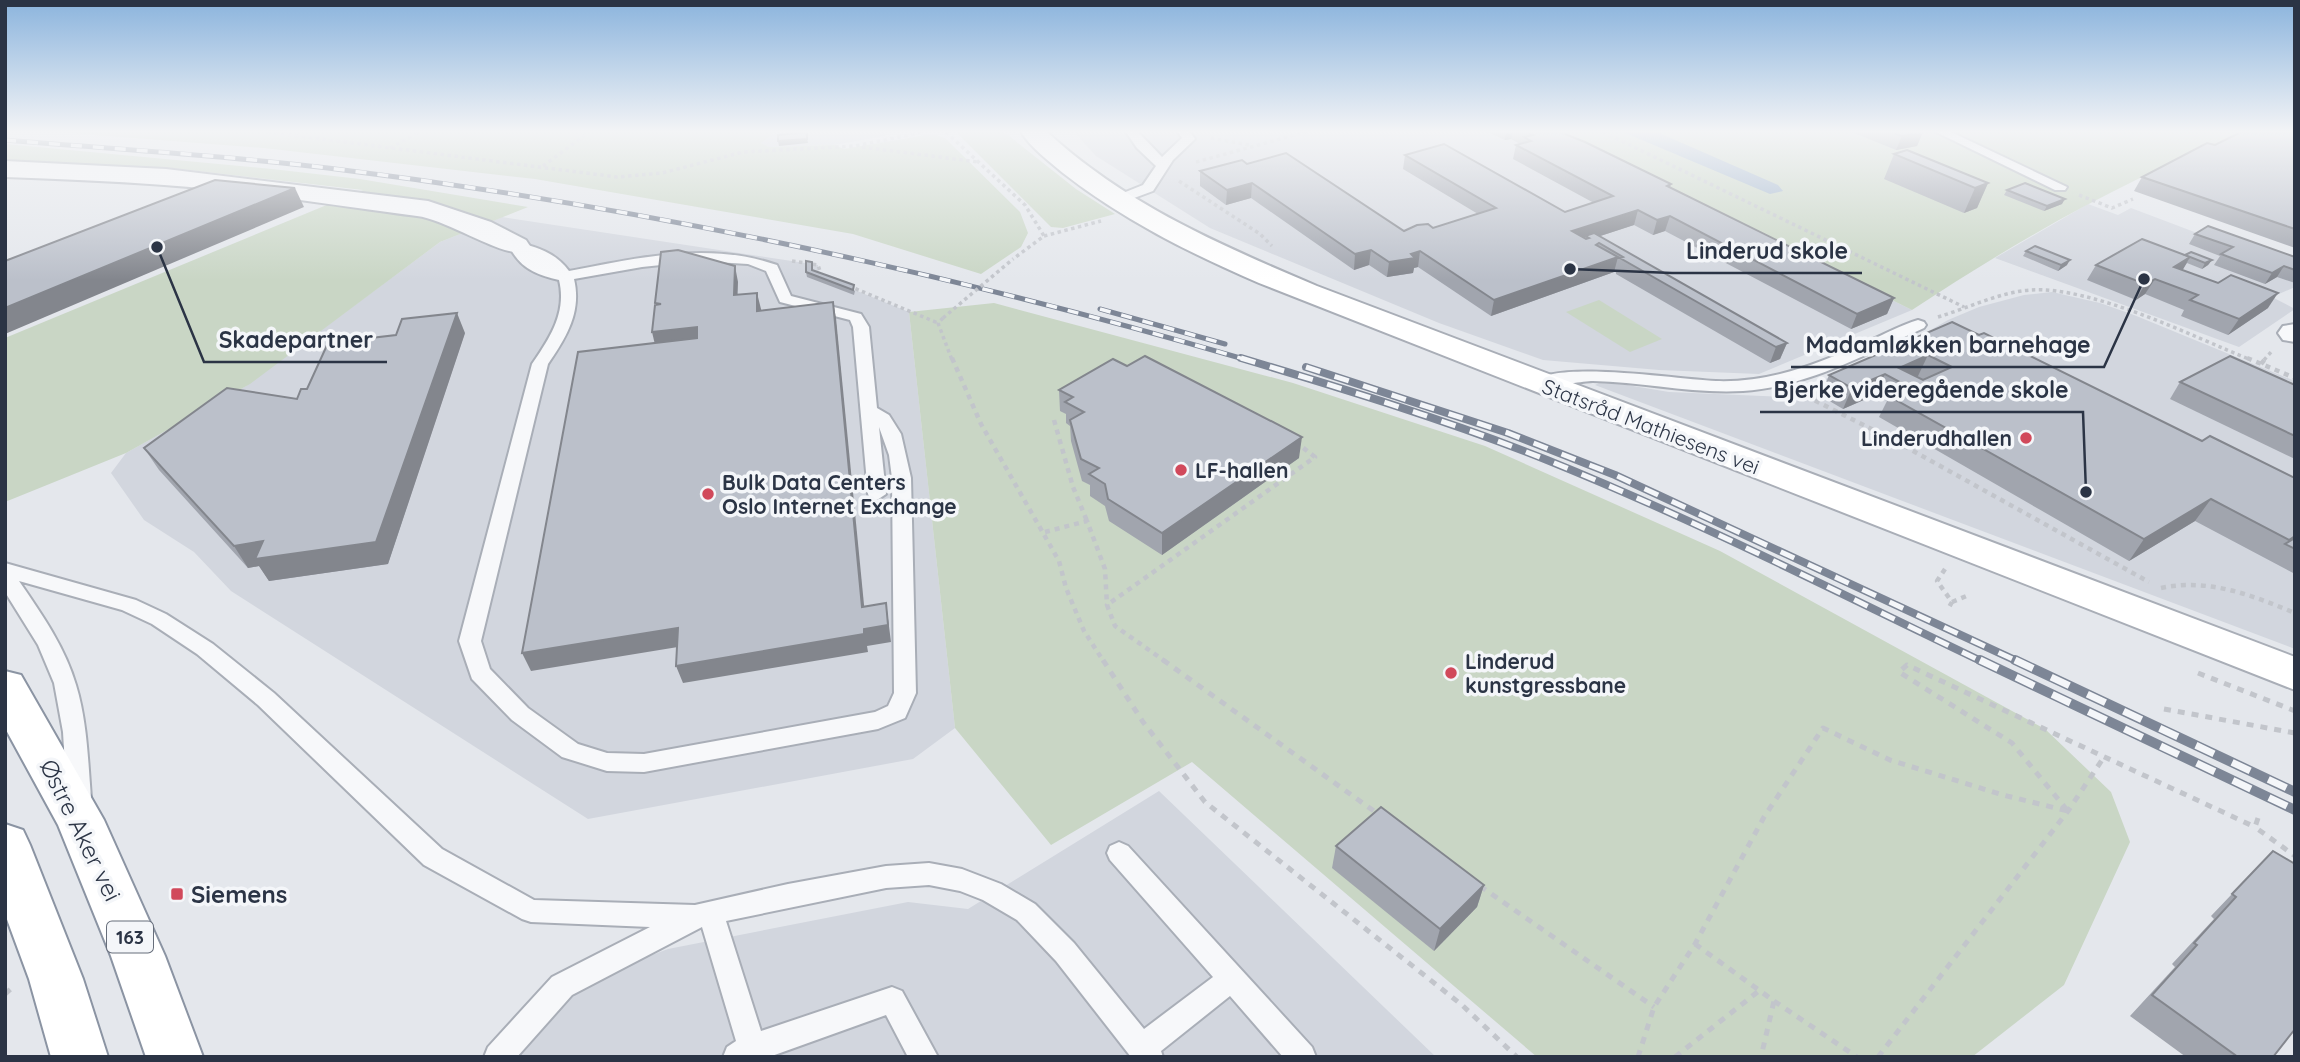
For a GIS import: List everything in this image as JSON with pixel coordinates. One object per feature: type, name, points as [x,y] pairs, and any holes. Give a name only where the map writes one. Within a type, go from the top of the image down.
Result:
[{"type":"main road","name":"Statsråd Mathiesens vei","points":[[1086,182],[1114,209],[1165,226],[1288,284],[2295,674]]},
{"type":"main road","name":"Østre Aker vei","points":[[5,687],[80,820],[138,956],[175,1057]]},
{"type":"main road","points":[[5,845],[56,979],[80,1057]]},
{"type":"street","points":[[203,182],[428,209],[481,228],[516,246]]},
{"type":"lane","points":[[1114,209],[1148,188],[1152,182]]},
{"type":"lane","points":[[2048,182],[2060,187]]},
{"type":"lane","points":[[516,246],[520,257],[546,274],[566,275],[710,256],[760,262],[772,268],[785,299],[856,317],[861,327],[877,494]]},
{"type":"lane","points":[[566,275],[570,304],[559,339],[540,364],[470,641],[480,673],[520,714],[570,751],[607,762],[644,763],[878,720],[898,712],[905,693],[902,562],[905,503],[891,429],[880,413],[869,410]]},
{"type":"lane","points":[[1540,383],[1560,377],[1587,375],[1718,386],[1778,381],[1870,347],[1918,325]]},
{"type":"lane","points":[[5,570],[130,605],[159,619],[205,649],[266,699],[433,857],[531,911],[702,914],[886,877],[929,874],[962,880],[992,892],[1026,912],[1065,952],[1146,1052],[1231,979]]},
{"type":"lane","points":[[5,576],[29,612],[61,671],[73,729],[80,820]]},
{"type":"lane","points":[[1119,853],[1302,1057]]},
{"type":"lane","points":[[702,914],[748,1054],[892,1000],[924,1057]]},
{"type":"lane","points":[[499,1057],[562,986],[702,914]]},
{"type":"path","points":[[1001,182],[1025,205],[1044,236]]},
{"type":"path","points":[[1171,189],[1175,182]]},
{"type":"path","points":[[1181,182],[1259,234],[1272,247],[1276,257]]},
{"type":"path","points":[[1705,182],[1964,307]]},
{"type":"path","points":[[2060,187],[2112,208],[2133,199]]},
{"type":"path","points":[[1114,209],[1044,236],[938,323],[981,424],[1059,561],[1066,588],[1084,631],[1143,722],[1205,802],[1462,1005],[1517,1057]]},
{"type":"path","points":[[1918,325],[1964,307],[2017,292],[2034,290],[2085,296],[2139,314],[2295,378]]},
{"type":"path","points":[[1778,381],[1897,442],[2160,588],[2173,584],[2222,587],[2295,612]]},
{"type":"path","points":[[1054,421],[1105,569],[1107,605],[1115,626],[1383,818]]},
{"type":"path","points":[[1107,605],[1315,457],[1290,440]]},
{"type":"path","points":[[1045,533],[1087,521]]},
{"type":"path","points":[[1948,565],[1937,581],[1952,603]]},
{"type":"path","points":[[2157,595],[2160,588]]},
{"type":"path","points":[[1948,609],[1952,603],[1969,595]]},
{"type":"path","points":[[2068,811],[2012,743],[1899,672],[1907,664],[2255,827],[2295,856]]},
{"type":"path","points":[[2198,673],[2295,711]]},
{"type":"path","points":[[2164,709],[2295,733]]},
{"type":"path","points":[[1638,1057],[1654,1007],[1695,944],[1764,817],[1823,727],[1890,760],[2003,795],[2068,811]]},
{"type":"path","points":[[1878,1057],[2068,811],[2104,757]]},
{"type":"path","points":[[2255,827],[2258,818]]},
{"type":"path","points":[[1473,881],[1654,1007]]},
{"type":"path","points":[[1695,944],[1857,1057]]},
{"type":"path","points":[[5,994],[13,987]]},
{"type":"path","points":[[1675,1057],[1760,990]]},
{"type":"path","points":[[1761,1057],[1774,1001]]},
{"type":"shaded area","points":[[1136,182],[1653,182],[1912,310],[1759,374],[1659,370],[1543,360],[1439,323],[1210,228]]},
{"type":"shaded area","points":[[2088,204],[2118,215],[2131,208],[2295,270],[2295,287],[2272,297],[2295,309],[2239,347],[1995,258]]},
{"type":"shaded area","points":[[502,217],[818,265],[818,275],[909,312],[955,728],[913,759],[588,819],[231,591],[194,552],[144,520],[111,473],[126,453],[246,386],[440,242]]},
{"type":"shaded area","points":[[2052,292],[2100,303],[2134,315],[2295,381],[2295,649],[1595,385],[1603,381],[1669,392],[1785,397],[1979,307],[2024,295]]},
{"type":"shaded area","points":[[1159,791],[1436,1057],[515,1057],[554,1009],[615,969],[668,949],[908,902],[968,909]]},
{"type":"green space","points":[[290,182],[375,182],[528,207],[440,242],[250,384],[126,453],[5,502],[5,338],[363,190]]},
{"type":"green space","points":[[550,182],[989,182],[1020,212],[1028,233],[1021,247],[981,274],[853,234]]},
{"type":"green space","points":[[1006,182],[1067,182],[1115,214],[1063,228],[1051,227]]},
{"type":"green space","points":[[1653,182],[2133,182],[2075,211],[1992,259],[1912,310]]},
{"type":"green space","points":[[1599,300],[1662,339],[1630,352],[1566,312]]},
{"type":"green space","points":[[994,303],[1293,383],[1485,446],[1720,551],[2045,729],[2111,792],[2130,842],[2064,985],[1972,1057],[1537,1057],[1192,762],[1051,845],[955,728],[909,312]]},
{"type":"water","points":[[1741,182],[1770,182],[1783,191],[1770,194]]},
{"type":"building","points":[[211,182],[295,188],[5,308],[5,261]]},
{"type":"building","points":[[1215,182],[1329,182],[1404,231],[1417,225],[1428,224],[1433,228],[1496,208],[1451,182],[1511,182],[1565,212],[1613,196],[1586,182],[1666,182],[1671,184],[1667,186],[1894,298],[1857,314],[1670,216],[1657,220],[1638,210],[1572,231],[1586,239],[1589,238],[1585,236],[1594,233],[1787,343],[1776,347],[1620,258],[1623,257],[1599,243],[1596,245],[1618,257],[1494,300],[1420,251],[1411,254],[1415,258],[1389,262],[1371,250],[1355,254],[1252,183],[1227,190]]},
{"type":"building","points":[[1960,182],[1988,183],[1975,188]]},
{"type":"building","points":[[2155,182],[2295,182],[2295,229]]},
{"type":"building","points":[[2025,183],[2065,199],[2047,206],[2007,190]]},
{"type":"building","points":[[2208,226],[2295,257],[2295,270],[2284,266],[2272,273],[2221,254],[2233,247],[2195,234]]},
{"type":"building","points":[[2142,239],[2190,257],[2174,267],[2218,283],[2231,275],[2278,293],[2239,319],[2190,300],[2198,295],[2155,279],[2145,284],[2096,265]]},
{"type":"building","points":[[2035,246],[2070,260],[2061,265],[2026,251]]},
{"type":"building","name":"Bulk Data Centers Oslo Internet Exchange","points":[[678,250],[735,266],[734,295],[757,293],[757,311],[833,302],[862,607],[886,603],[888,625],[864,629],[864,634],[676,666],[678,628],[522,653],[578,352],[697,338],[697,327],[652,332],[655,305],[661,304],[655,303],[661,252]]},
{"type":"building","points":[[2191,252],[2212,260],[2205,263],[2185,255]]},
{"type":"building","points":[[806,261],[812,262],[812,270],[854,285],[853,290],[806,272]]},
{"type":"building","points":[[457,313],[376,542],[255,559],[263,541],[234,546],[144,448],[227,388],[297,399],[301,389],[307,389],[328,343],[396,335],[402,319]]},
{"type":"building","name":"Linderudhallen","points":[[1952,322],[1979,335],[1984,333],[2202,441],[2210,436],[2295,478],[2295,536],[2289,540],[2211,499],[2144,539],[1889,396],[1909,387],[1885,374],[1852,388],[1829,375]],"holes":[[[1928,355],[1952,367],[1923,380],[1899,368]]]},
{"type":"building","name":"LF-hallen","points":[[1145,356],[1302,437],[1162,533],[1108,499],[1105,484],[1089,474],[1099,468],[1081,459],[1070,420],[1084,412],[1065,402],[1073,397],[1059,390],[1113,359],[1127,366]]},
{"type":"building","points":[[2230,356],[2295,385],[2295,436],[2180,382]]},
{"type":"building","points":[[2295,538],[2295,549],[2285,544]]},
{"type":"building","points":[[1381,807],[1484,885],[1440,929],[1336,846]]},
{"type":"building","points":[[2273,851],[2295,864],[2295,1029],[2273,1057],[2238,1057],[2152,995],[2236,897],[2232,894]]},
{"type":"railway","points":[[426,182],[676,222],[791,245],[1020,298],[1247,360]]},
{"type":"railway","points":[[1100,309],[1225,344]]},
{"type":"railway","points":[[1241,358],[1433,418],[1547,460],[1712,532],[1983,662]]},
{"type":"railway","points":[[1306,367],[1508,433],[1615,475],[2019,662]]},
{"type":"railway","points":[[1980,660],[2295,810]]},
{"type":"railway","points":[[2015,660],[2295,792]]},
{"type":"place","name":"Skadepartner","points":[[157,247]]},
{"type":"place","name":"Linderud skole","points":[[1570,269]]},
{"type":"place","name":"Madamløkken barnehage","points":[[2144,279]]},
{"type":"place","name":"Linderudhallen","points":[[2026,438]]},
{"type":"place","name":"LF-hallen","points":[[1181,470]]},
{"type":"place","name":"Bjerke videregående skole","points":[[2086,492]]},
{"type":"place","name":"Bulk Data Centers Oslo Internet Exchange","points":[[708,494]]},
{"type":"place","name":"Linderud kunstgressbane","points":[[1451,673]]},
{"type":"place","name":"Siemens","points":[[177,894]]}]
